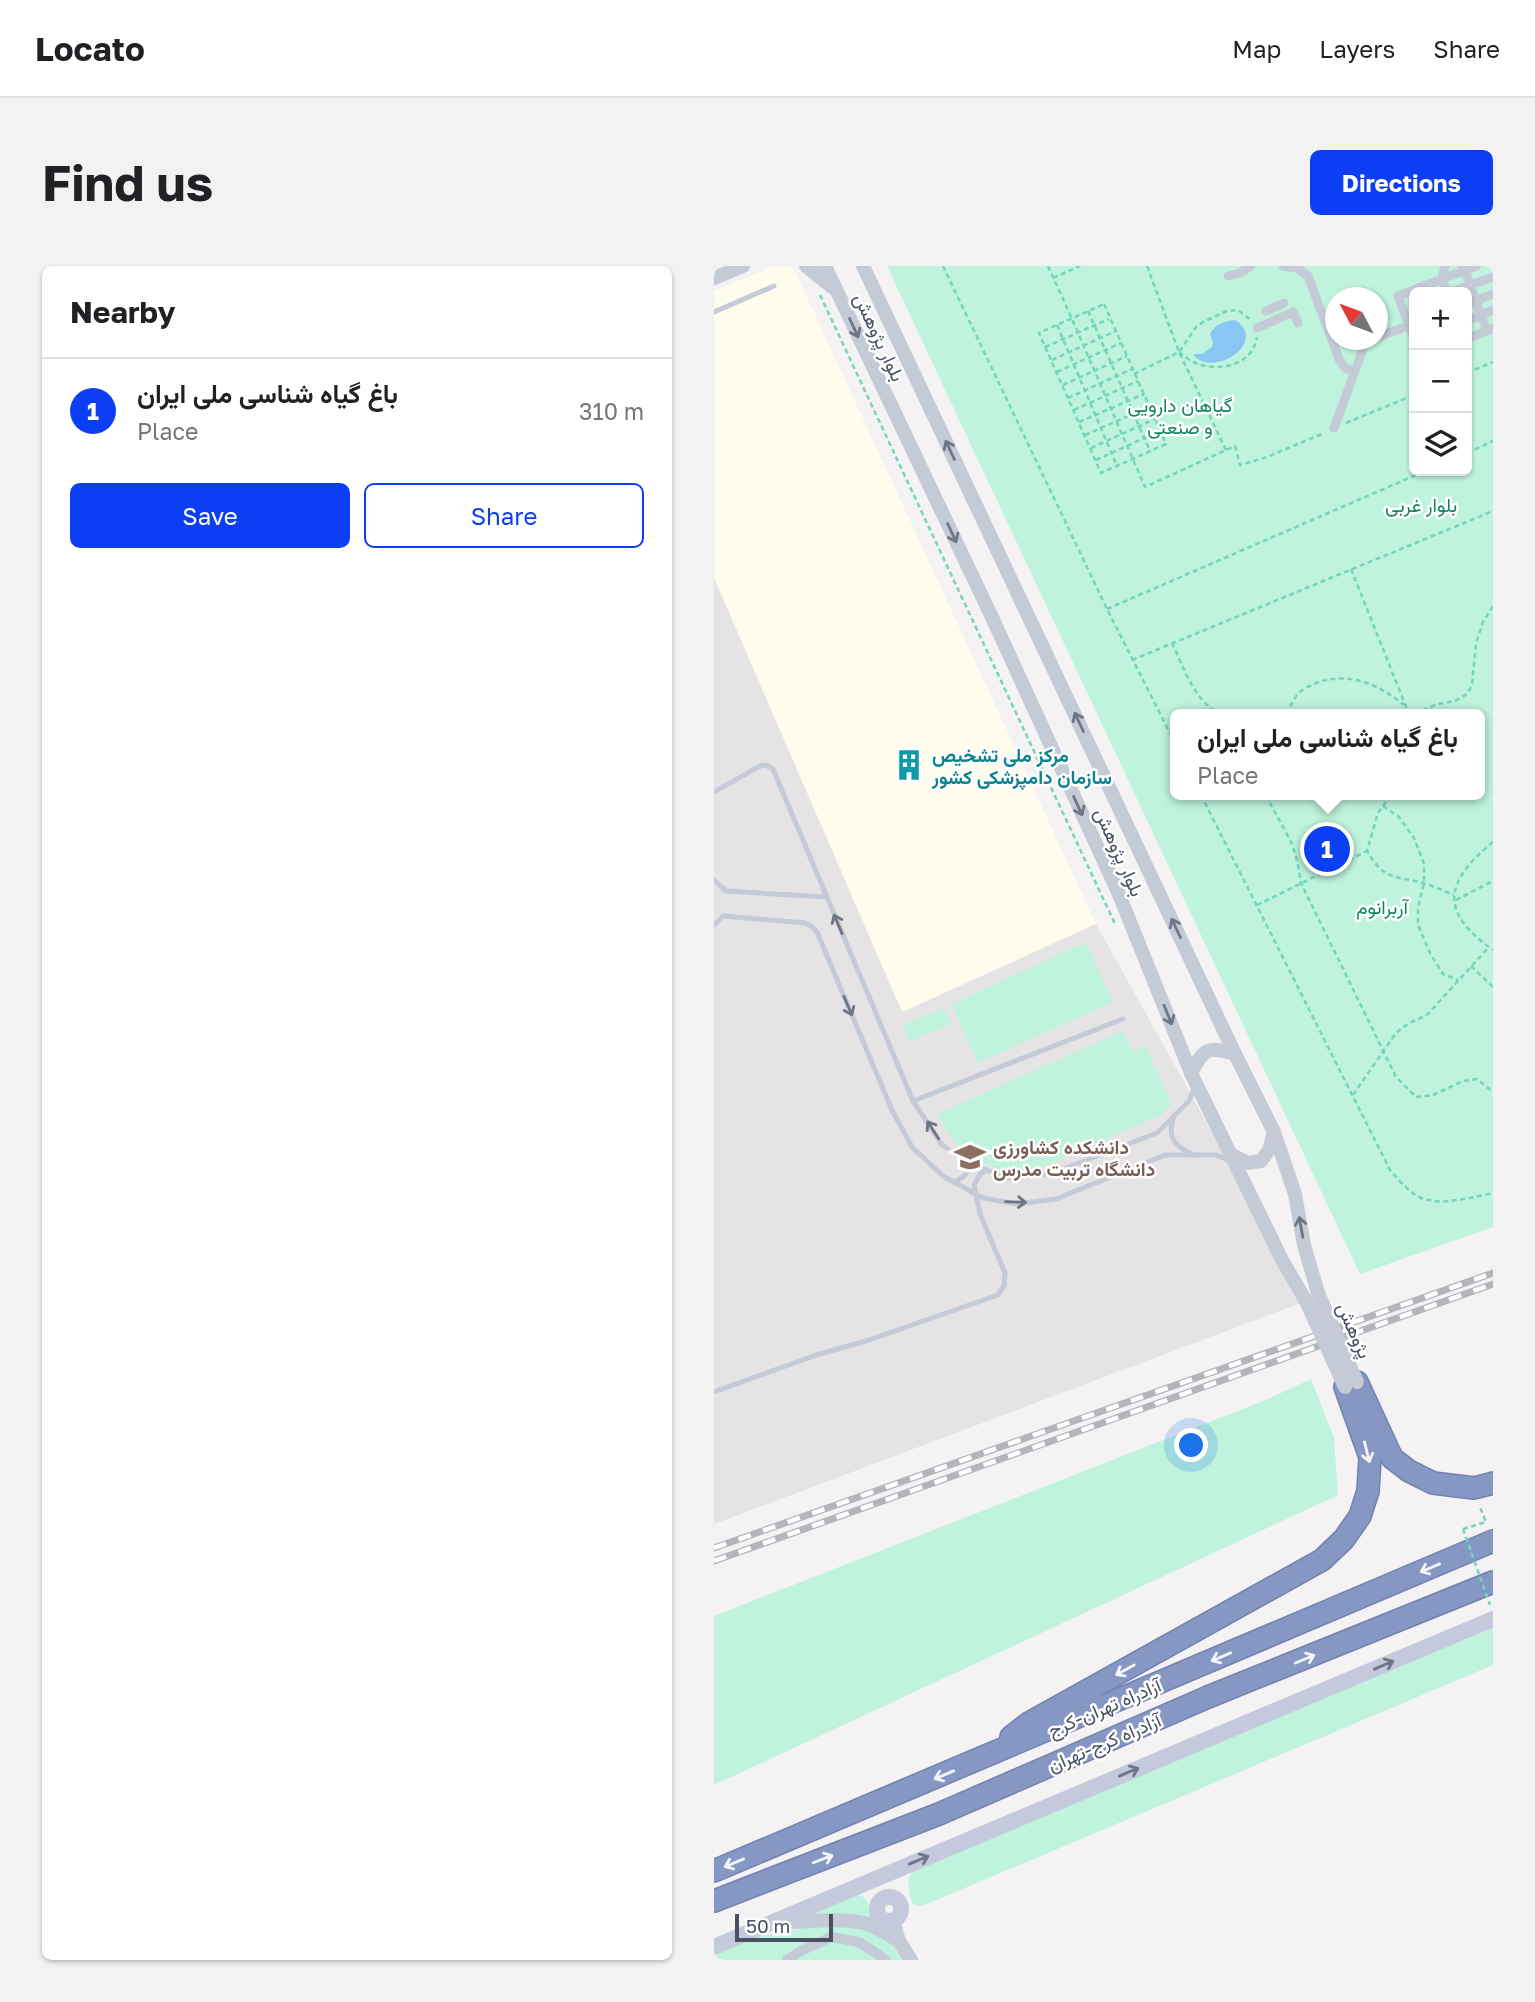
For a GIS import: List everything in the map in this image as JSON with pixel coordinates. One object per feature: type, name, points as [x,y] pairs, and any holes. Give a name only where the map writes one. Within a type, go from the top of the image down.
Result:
[{"type":"highway","points":[[1351,1385],[1392,1458],[1409,1471],[1433,1483],[1474,1488],[1493,1483]]},
{"type":"highway","points":[[984,1758],[1029,1723],[1322,1560],[1344,1539],[1360,1516],[1368,1492],[1370,1457],[1351,1385]]},
{"type":"highway","name":"آزادراه تهران-کرج","points":[[714,1871],[984,1758],[1489,1532]]},
{"type":"highway","name":"آزادراه کرج-تهران","points":[[714,1901],[939,1814],[1208,1697],[1493,1582]]},
{"type":"main road","points":[[714,1947],[1491,1612]]},
{"type":"main road","points":[[885,1899],[891,1872]]},
{"type":"main road","points":[[856,1886],[885,1899],[898,1901],[901,1908],[899,1916],[893,1920]]},
{"type":"street","points":[[714,278],[743,266]]},
{"type":"street","points":[[806,266],[837,291]]},
{"type":"street","name":"بلوار پژوهش","points":[[825,266],[990,613],[1112,879],[1194,1078],[1232,1159],[1282,1260],[1312,1297]]},
{"type":"street","name":"بلوار پژوهش","points":[[863,266],[1274,1132],[1295,1194],[1312,1297]]},
{"type":"street","points":[[1228,276],[1251,266]]},
{"type":"street","points":[[1283,266],[1300,267],[1307,276],[1339,359],[1345,368],[1354,371]]},
{"type":"street","points":[[1445,266],[1442,279],[1446,287]]},
{"type":"street","points":[[1427,287],[1463,268],[1476,266]]},
{"type":"street","points":[[1465,287],[1493,278],[1488,266]]},
{"type":"street","points":[[1463,268],[1471,285]]},
{"type":"street","points":[[1409,293],[1398,296],[1409,319]]},
{"type":"street","points":[[1472,302],[1493,294]]},
{"type":"street","points":[[1472,303],[1490,329],[1472,337]]},
{"type":"street","points":[[1275,307],[1280,318]]},
{"type":"street","points":[[1403,310],[1409,308]]},
{"type":"street","points":[[1472,319],[1493,310]]},
{"type":"street","points":[[1257,328],[1293,312],[1298,323]]},
{"type":"street","points":[[1388,333],[1409,325]]},
{"type":"street","points":[[1334,428],[1363,350]]},
{"type":"street","points":[[1194,1078],[1199,1057],[1207,1051],[1217,1048],[1235,1054]]},
{"type":"street","points":[[1232,1159],[1248,1163],[1261,1161],[1269,1150],[1274,1132]]},
{"type":"street","name":"پژوهش","points":[[1312,1297],[1351,1385]]},
{"type":"street","points":[[893,1920],[899,1941],[911,1960]]},
{"type":"street","points":[[772,1922],[866,1923],[899,1941]]},
{"type":"street","points":[[787,1960],[831,1937],[859,1942],[886,1960]]},
{"type":"lane","points":[[714,312],[774,286]]},
{"type":"lane","points":[[714,792],[760,766],[766,765],[773,769],[913,1101],[942,1145],[968,1162],[1007,1178],[1050,1174],[1157,1133],[1189,1101],[1194,1078]]},
{"type":"lane","points":[[714,880],[726,891],[827,897]]},
{"type":"lane","points":[[714,925],[723,916],[805,923],[817,932],[892,1110],[912,1147],[943,1176],[983,1198],[1017,1204],[1056,1199],[1165,1155],[1216,1154],[1232,1159]]},
{"type":"lane","points":[[913,1101],[1123,1019]]},
{"type":"lane","points":[[1174,1116],[1171,1137],[1177,1146],[1193,1155]]},
{"type":"lane","points":[[954,1182],[965,1176],[969,1169],[968,1162]]},
{"type":"lane","points":[[714,1392],[998,1295],[1004,1286],[1005,1273],[974,1193],[975,1179],[987,1170]]},
{"type":"path","points":[[943,266],[1107,609],[1170,733]]},
{"type":"path","points":[[1048,266],[1145,487],[1235,446],[1240,465],[1267,457],[1409,397]]},
{"type":"path","points":[[1053,278],[1080,266]]},
{"type":"path","points":[[1147,266],[1179,352],[1226,450]]},
{"type":"path","points":[[817,289],[1119,934]]},
{"type":"path","points":[[1104,304],[1166,444],[1101,473],[1039,334],[1072,318],[1104,304]]},
{"type":"path","points":[[1134,374],[1179,352],[1196,327],[1227,311],[1238,310],[1247,315],[1257,328],[1256,346],[1245,359],[1236,364],[1195,364],[1179,352]]},
{"type":"path","points":[[1088,311],[1150,451]]},
{"type":"path","points":[[1045,347],[1110,318]]},
{"type":"path","points":[[1057,325],[1118,466]]},
{"type":"path","points":[[1051,360],[1116,331]]},
{"type":"path","points":[[1056,372],[1121,343]]},
{"type":"path","points":[[1062,385],[1127,356]]},
{"type":"path","points":[[1472,371],[1493,362]]},
{"type":"path","points":[[1068,398],[1132,369]]},
{"type":"path","points":[[1073,411],[1138,381]]},
{"type":"path","points":[[1079,423],[1143,394]]},
{"type":"path","points":[[1084,435],[1149,407]]},
{"type":"path","points":[[1090,448],[1154,419]]},
{"type":"path","points":[[1095,460],[1160,432]]},
{"type":"path","points":[[1472,451],[1493,441]]},
{"type":"path","points":[[1107,609],[1413,476]]},
{"type":"path","points":[[1132,660],[1493,511]]},
{"type":"path","points":[[1351,569],[1406,707]]},
{"type":"path","points":[[1426,709],[1455,701],[1467,694],[1472,685],[1476,643],[1483,622],[1493,606]]},
{"type":"path","points":[[1172,643],[1192,684],[1209,709]]},
{"type":"path","points":[[1289,709],[1297,695],[1308,686],[1342,678],[1363,680],[1406,707]]},
{"type":"path","points":[[1204,800],[1390,1170],[1404,1187],[1426,1200],[1462,1200],[1493,1193]]},
{"type":"path","points":[[1268,800],[1291,841],[1301,883],[1396,1077],[1416,1097],[1433,1095],[1463,1081],[1477,1079],[1493,1092]]},
{"type":"path","points":[[1387,800],[1378,813],[1367,851],[1376,866],[1393,877],[1424,883],[1454,895]]},
{"type":"path","points":[[1383,806],[1399,817],[1414,838],[1424,863],[1418,925],[1443,974],[1458,981]]},
{"type":"path","points":[[1493,842],[1470,862],[1458,879],[1454,895],[1457,914],[1465,927],[1493,950]]},
{"type":"path","points":[[1256,905],[1367,851]]},
{"type":"path","points":[[1455,901],[1493,881]]},
{"type":"path","points":[[1353,1096],[1396,1033],[1409,1023],[1427,1015],[1489,947]]},
{"type":"path","points":[[1471,966],[1493,987]]},
{"type":"path","points":[[1489,1532],[1463,1529],[1491,1612]]},
{"type":"shaded area","points":[[774,266],[794,269],[1096,924],[902,1013],[714,578],[714,291]]},
{"type":"shaded area","name":"دانشکده کشاورزی دانشگاه تربیت مدرس","points":[[714,578],[902,1012],[1096,924],[1306,1301],[714,1524]]},
{"type":"green space","points":[[887,266],[1493,266],[1493,1227],[1360,1274]]},
{"type":"green space","points":[[1086,942],[1113,1002],[978,1063],[951,1004]]},
{"type":"green space","points":[[945,1008],[952,1024],[909,1041],[903,1025]]},
{"type":"green space","points":[[1123,1031],[1134,1052],[1145,1045],[1170,1100],[1170,1105],[1161,1115],[1041,1168],[1015,1172],[972,1158],[958,1147],[937,1114]]},
{"type":"green space","points":[[1311,1379],[1334,1438],[1338,1495],[714,1785],[714,1616],[1268,1399]]},
{"type":"green space","points":[[1493,1628],[1493,1665],[927,1904],[912,1904],[909,1879],[917,1868]]},
{"type":"green space","points":[[855,1893],[865,1898],[877,1923],[793,1918]]},
{"type":"green space","points":[[853,1925],[891,1942],[903,1960],[714,1960],[717,1954],[752,1938],[815,1926]]},
{"type":"water","points":[[1235,320],[1244,329],[1246,338],[1234,355],[1212,363],[1202,361],[1193,354],[1202,354],[1212,347],[1210,334],[1217,325]]},
{"type":"railway","points":[[714,1548],[1493,1273]]},
{"type":"railway","points":[[714,1561],[1493,1284]]},
{"type":"place","name":"مرکز ملی تشخیص سازمان دامپزشکی کشور","points":[[909,765]]},
{"type":"place","name":"باغ گیاه‌ شناسی ملی ایران","points":[[1327,849]]},
{"type":"place","name":"دانشکده کشاورزی دانشگاه تربیت مدرس","points":[[970,1157]]},
{"type":"park label","name":"گیاهان دارویی و صنعتی","points":[[1180,415]]},
{"type":"park label","name":"بلوار غربی","points":[[1421,504]]},
{"type":"park label","name":"آربرانوم","points":[[1382,906]]}]
